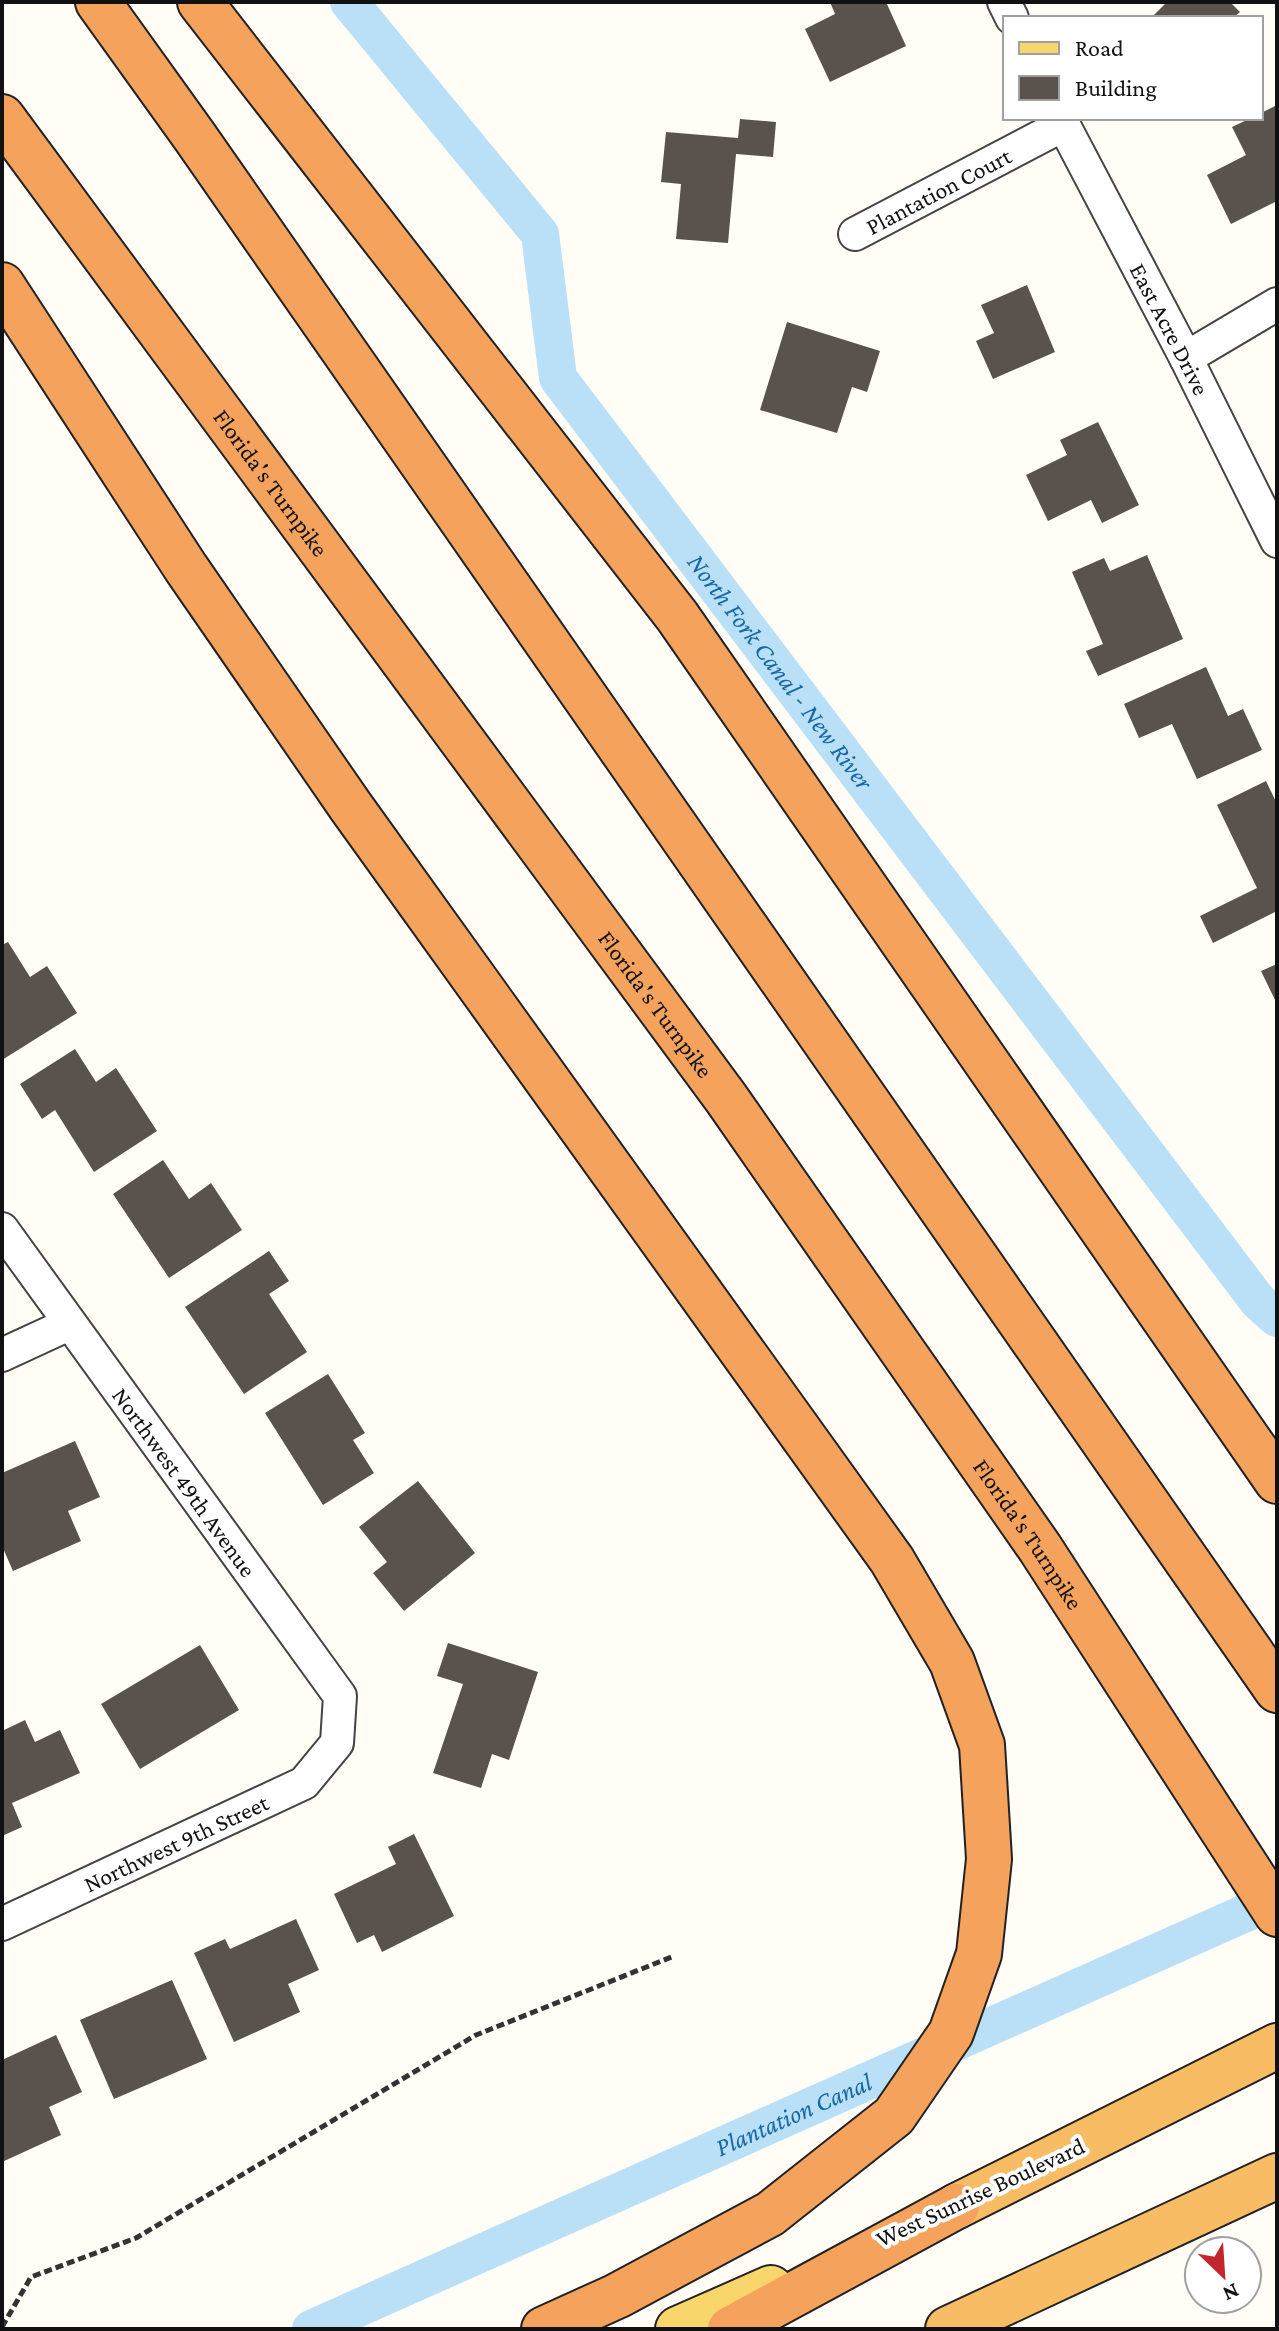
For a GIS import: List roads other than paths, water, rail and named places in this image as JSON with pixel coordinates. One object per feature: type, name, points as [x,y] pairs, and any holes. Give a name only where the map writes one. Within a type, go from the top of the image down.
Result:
[{"type":"highway","points":[[98,2],[1277,1690]]},
{"type":"highway","points":[[200,2],[677,616],[1277,1481]]},
{"type":"highway","name":"Florida's Turnpike","points":[[2,117],[726,1098],[1040,1548],[1277,1914]]},
{"type":"highway","points":[[2,285],[186,568],[351,807],[892,1560],[952,1662],[982,1745],[989,1859],[979,1954],[951,2033],[894,2116],[770,2214],[617,2296],[544,2329]]},
{"type":"highway","name":"West Sunrise Boulevard","points":[[957,2206],[1259,2056]]},
{"type":"highway","points":[[948,2329],[1277,2176]]},
{"type":"highway","points":[[730,2329],[957,2206]]},
{"type":"main road","name":"West Sunrise Boulevard","points":[[678,2329],[957,2206]]},
{"type":"street","name":"Plantation Court","points":[[855,234],[1061,122]]},
{"type":"street","name":"East Acre Drive","points":[[1061,122],[1186,358],[1277,541]]},
{"type":"street","points":[[1186,358],[1277,304]]},
{"type":"street","name":"Northwest 49th Avenue","points":[[2,1229],[340,1696],[337,1743]]},
{"type":"street","points":[[2,1355],[69,1324]]},
{"type":"street","name":"Northwest 9th Street","points":[[2,1924],[304,1783],[337,1743]]},
{"type":"waterway","name":"North Fork Canal - New River","points":[[349,2],[540,234],[558,378],[1258,1301],[1277,1318]]},
{"type":"waterway","name":"Plantation Canal","points":[[311,2329],[1277,1899]]}]
